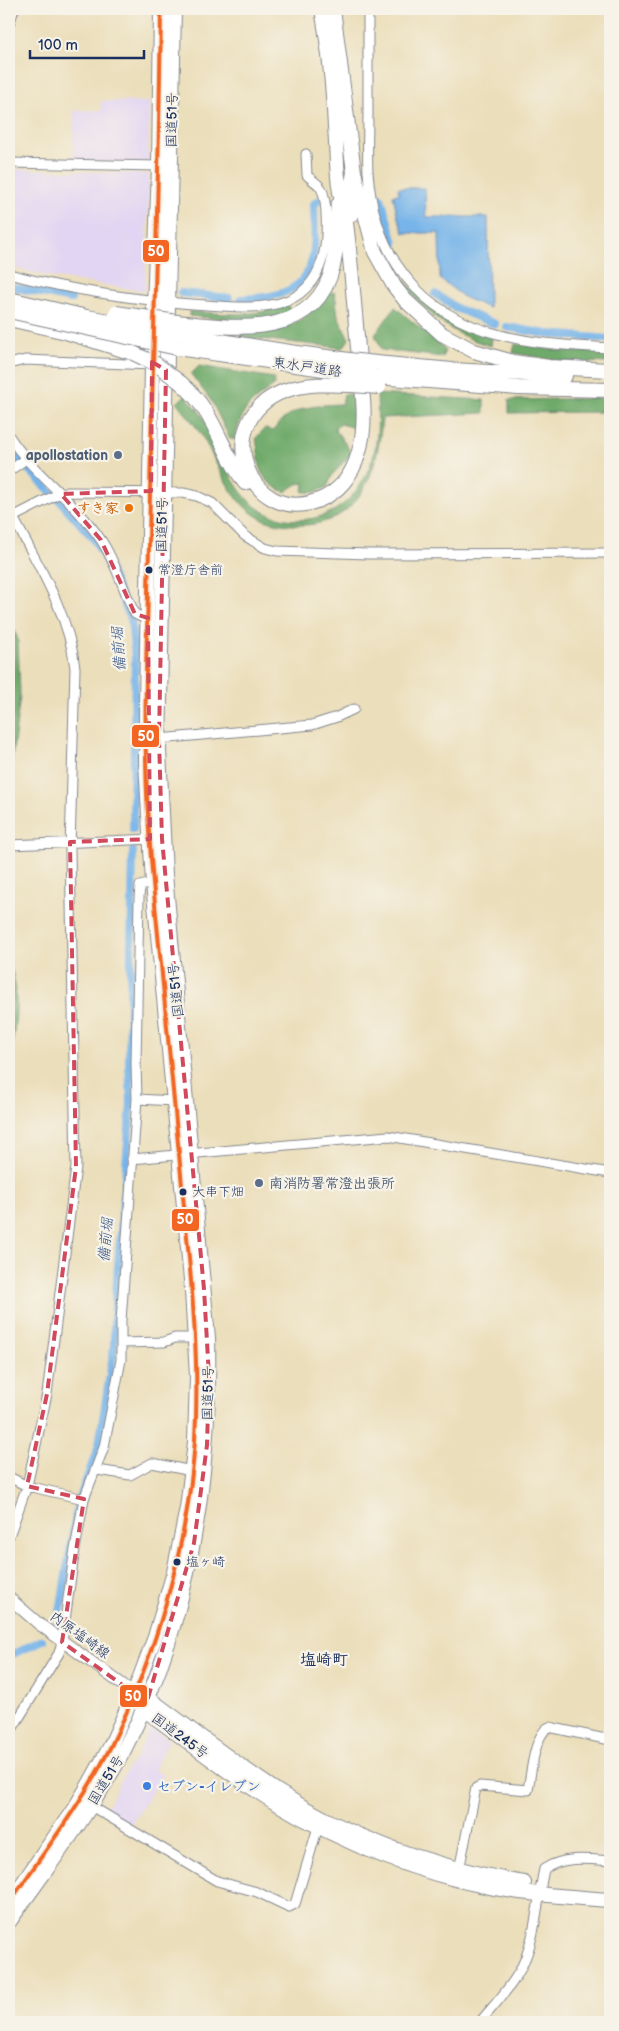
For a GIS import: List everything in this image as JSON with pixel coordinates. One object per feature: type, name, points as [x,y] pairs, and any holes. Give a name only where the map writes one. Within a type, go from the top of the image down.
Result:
[{"type":"highway","name":"国道51号","points":[[9,1922],[91,1806],[122,1752],[146,1703],[167,1644],[186,1577],[199,1508],[207,1445],[209,1401],[208,1338],[185,1155],[156,839],[146,704],[148,618],[157,492],[152,365],[161,302],[161,9]]},
{"type":"highway","name":"国道51号","points":[[9,1903],[91,1780],[110,1747],[134,1694],[155,1637],[174,1572],[187,1508],[192,1470],[196,1409],[195,1338],[185,1155],[174,1101],[153,882],[159,739],[157,492],[161,302],[174,9]]},
{"type":"highway","points":[[322,9],[334,112],[340,192],[345,213],[362,393],[363,434],[352,470],[342,485],[328,496],[310,503],[284,502],[260,489],[249,474],[242,453],[244,432],[257,408],[273,396],[293,388],[322,384],[351,373],[377,375],[509,392],[550,389],[610,390]]},
{"type":"highway","points":[[333,9],[354,172],[369,232],[384,269],[405,300],[442,334],[474,351],[512,362],[610,370]]},
{"type":"highway","points":[[9,319],[66,332],[124,349],[156,364],[181,383],[208,412],[239,475],[254,495],[280,509],[297,512],[313,510],[330,504],[349,489],[369,449],[370,428],[366,355],[350,194],[354,172]]},
{"type":"highway","points":[[9,297],[87,309],[177,335],[230,327],[266,326],[283,321],[307,308],[318,296],[331,273],[336,242],[336,214],[340,192]]},
{"type":"highway","name":"東水戸道路","points":[[9,311],[290,352],[351,373],[377,375],[610,377]]},
{"type":"highway","name":"国道245号","points":[[134,1694],[246,1784],[318,1827],[377,1853],[423,1870],[494,1888],[610,1890]]},
{"type":"highway","name":"国道245号","points":[[146,1703],[301,1806],[373,1841],[418,1858],[540,1890],[610,1900]]},
{"type":"main road","name":"内原塩崎線","points":[[9,1598],[62,1642],[134,1694]]},
{"type":"street","points":[[9,25],[14,9]]},
{"type":"street","points":[[368,9],[368,173],[380,233],[396,265],[427,299],[453,317],[468,324],[514,338],[552,344],[610,348]]},
{"type":"street","points":[[9,274],[80,290],[161,302],[249,307],[275,304],[294,297],[312,281],[323,259],[326,242],[324,194],[320,186],[307,176],[306,154]]},
{"type":"street","points":[[9,163],[160,166]]},
{"type":"street","points":[[9,364],[25,360],[152,365]]},
{"type":"street","points":[[9,436],[18,465],[55,496],[101,540],[135,614],[148,618]]},
{"type":"street","points":[[9,1536],[26,1486],[47,1394],[76,1166],[70,842],[75,668],[62,614],[13,517],[55,496],[157,492],[197,496],[212,503],[245,536],[265,548],[277,551],[369,554],[610,553]]},
{"type":"street","points":[[159,739],[312,725],[354,709]]},
{"type":"street","points":[[9,845],[156,839]]},
{"type":"street","points":[[9,1734],[59,1653],[74,1555],[80,1498],[97,1470],[109,1423],[121,1360],[137,1099],[139,898],[140,886],[153,882]]},
{"type":"street","points":[[137,1099],[174,1101]]},
{"type":"street","points":[[132,1159],[394,1136],[610,1173]]},
{"type":"street","points":[[121,1343],[164,1342],[175,1338],[195,1338]]},
{"type":"street","points":[[97,1470],[130,1475],[152,1463],[192,1470]]},
{"type":"street","points":[[9,1477],[26,1486],[80,1498]]},
{"type":"street","points":[[460,1870],[476,1788],[480,1786],[528,1790],[537,1746],[544,1730],[549,1727],[610,1740]]},
{"type":"street","points":[[91,1806],[216,1881],[257,1892],[289,1907],[295,1904],[318,1827]]},
{"type":"street","points":[[480,2022],[514,1980],[529,1947],[544,1869],[554,1862],[576,1859],[610,1861]]},
{"type":"highlighted area","points":[[152,362],[166,370],[159,739],[162,839],[204,1289],[209,1377],[207,1445],[194,1543],[148,1698],[134,1693],[62,1642],[84,1499],[27,1486],[47,1394],[76,1167],[70,842],[150,839],[148,618],[135,614],[101,540],[61,494],[151,491]]},
{"type":"shaded area","points":[[101,101],[149,102],[148,163],[73,161],[74,110],[101,111]]},
{"type":"shaded area","points":[[9,169],[149,174],[145,291],[56,278],[9,267]]},
{"type":"shaded area","points":[[153,1729],[169,1740],[154,1769],[163,1775],[129,1827],[104,1812],[132,1761],[135,1761],[149,1730]]},
{"type":"green space","points":[[396,273],[436,312],[459,325],[492,338],[491,346],[462,335],[437,318],[415,298]]},
{"type":"green space","points":[[330,292],[335,293],[338,316],[349,339],[343,348],[242,337],[242,334],[278,331],[302,319]]},
{"type":"green space","points":[[288,304],[290,311],[253,320],[189,316],[190,311],[239,314],[264,311]]},
{"type":"green space","points":[[395,307],[445,349],[443,357],[382,350],[375,335]]},
{"type":"green space","points":[[515,344],[560,351],[610,352],[610,363],[559,361],[513,353]]},
{"type":"green space","points":[[199,366],[274,378],[274,386],[252,402],[244,413],[235,439],[230,439],[212,402],[191,374]]},
{"type":"green space","points":[[344,394],[351,394],[354,428],[341,424],[334,428],[352,453],[333,474],[327,487],[315,492],[303,492],[304,483],[297,484],[285,492],[269,482],[264,477],[262,471],[256,438],[265,428],[273,431],[279,423],[295,412],[322,405],[342,404]]},
{"type":"green space","points":[[377,394],[484,400],[484,413],[382,418],[376,458],[370,476],[350,506],[335,517],[317,523],[295,525],[267,521],[252,513],[242,504],[227,484],[196,427],[177,403],[185,395],[200,412],[223,460],[247,499],[267,513],[289,520],[301,520],[324,515],[335,510],[352,496],[364,479],[375,449],[378,421]]},
{"type":"green space","points":[[610,398],[610,412],[509,413],[509,400]]},
{"type":"green space","points":[[9,615],[18,640],[20,696],[9,783]]},
{"type":"green space","points":[[9,962],[15,987],[16,1014],[9,1066]]},
{"type":"water","points":[[398,188],[425,188],[426,217],[488,217],[489,308],[465,298],[440,279],[439,233],[404,233],[398,218],[393,195],[399,194]]},
{"type":"waterway","points":[[377,196],[381,198],[394,243]]},
{"type":"waterway","points":[[241,299],[265,297],[284,292],[297,285],[306,275],[314,246],[314,204],[318,201]]},
{"type":"waterway","points":[[9,286],[71,299]]},
{"type":"waterway","points":[[181,293],[229,298]]},
{"type":"waterway","points":[[435,294],[458,309],[495,324]]},
{"type":"waterway","points":[[507,327],[547,334],[610,339]]},
{"type":"waterway","name":"備前堀","points":[[9,450],[61,502],[93,538],[104,557],[131,620],[135,656],[133,829]]},
{"type":"waterway","name":"備前堀","points":[[58,1624],[78,1503],[99,1445],[114,1348],[114,1318],[131,1103],[129,1062],[133,851]]},
{"type":"waterway","name":"備前堀","points":[[9,1656],[42,1640]]},
{"type":"transit line","name":"50","points":[[9,1903],[62,1827],[99,1768],[127,1712],[142,1675],[168,1598],[177,1559],[185,1519],[195,1440],[196,1348],[194,1318],[153,887],[146,759],[146,679],[161,9]]},
{"type":"place","name":"apollostation","points":[[118,455]]},
{"type":"place","name":"すき家","points":[[129,508]]},
{"type":"place","name":"常澄庁舎前","points":[[149,570]]},
{"type":"place","name":"南消防署常澄出張所","points":[[259,1183]]},
{"type":"place","name":"大串下畑","points":[[183,1192]]},
{"type":"place","name":"塩ヶ崎","points":[[177,1562]]},
{"type":"place","name":"セブン-イレブン","points":[[147,1786]]},
{"type":"district","name":"塩崎町","points":[[324,1660]]}]
